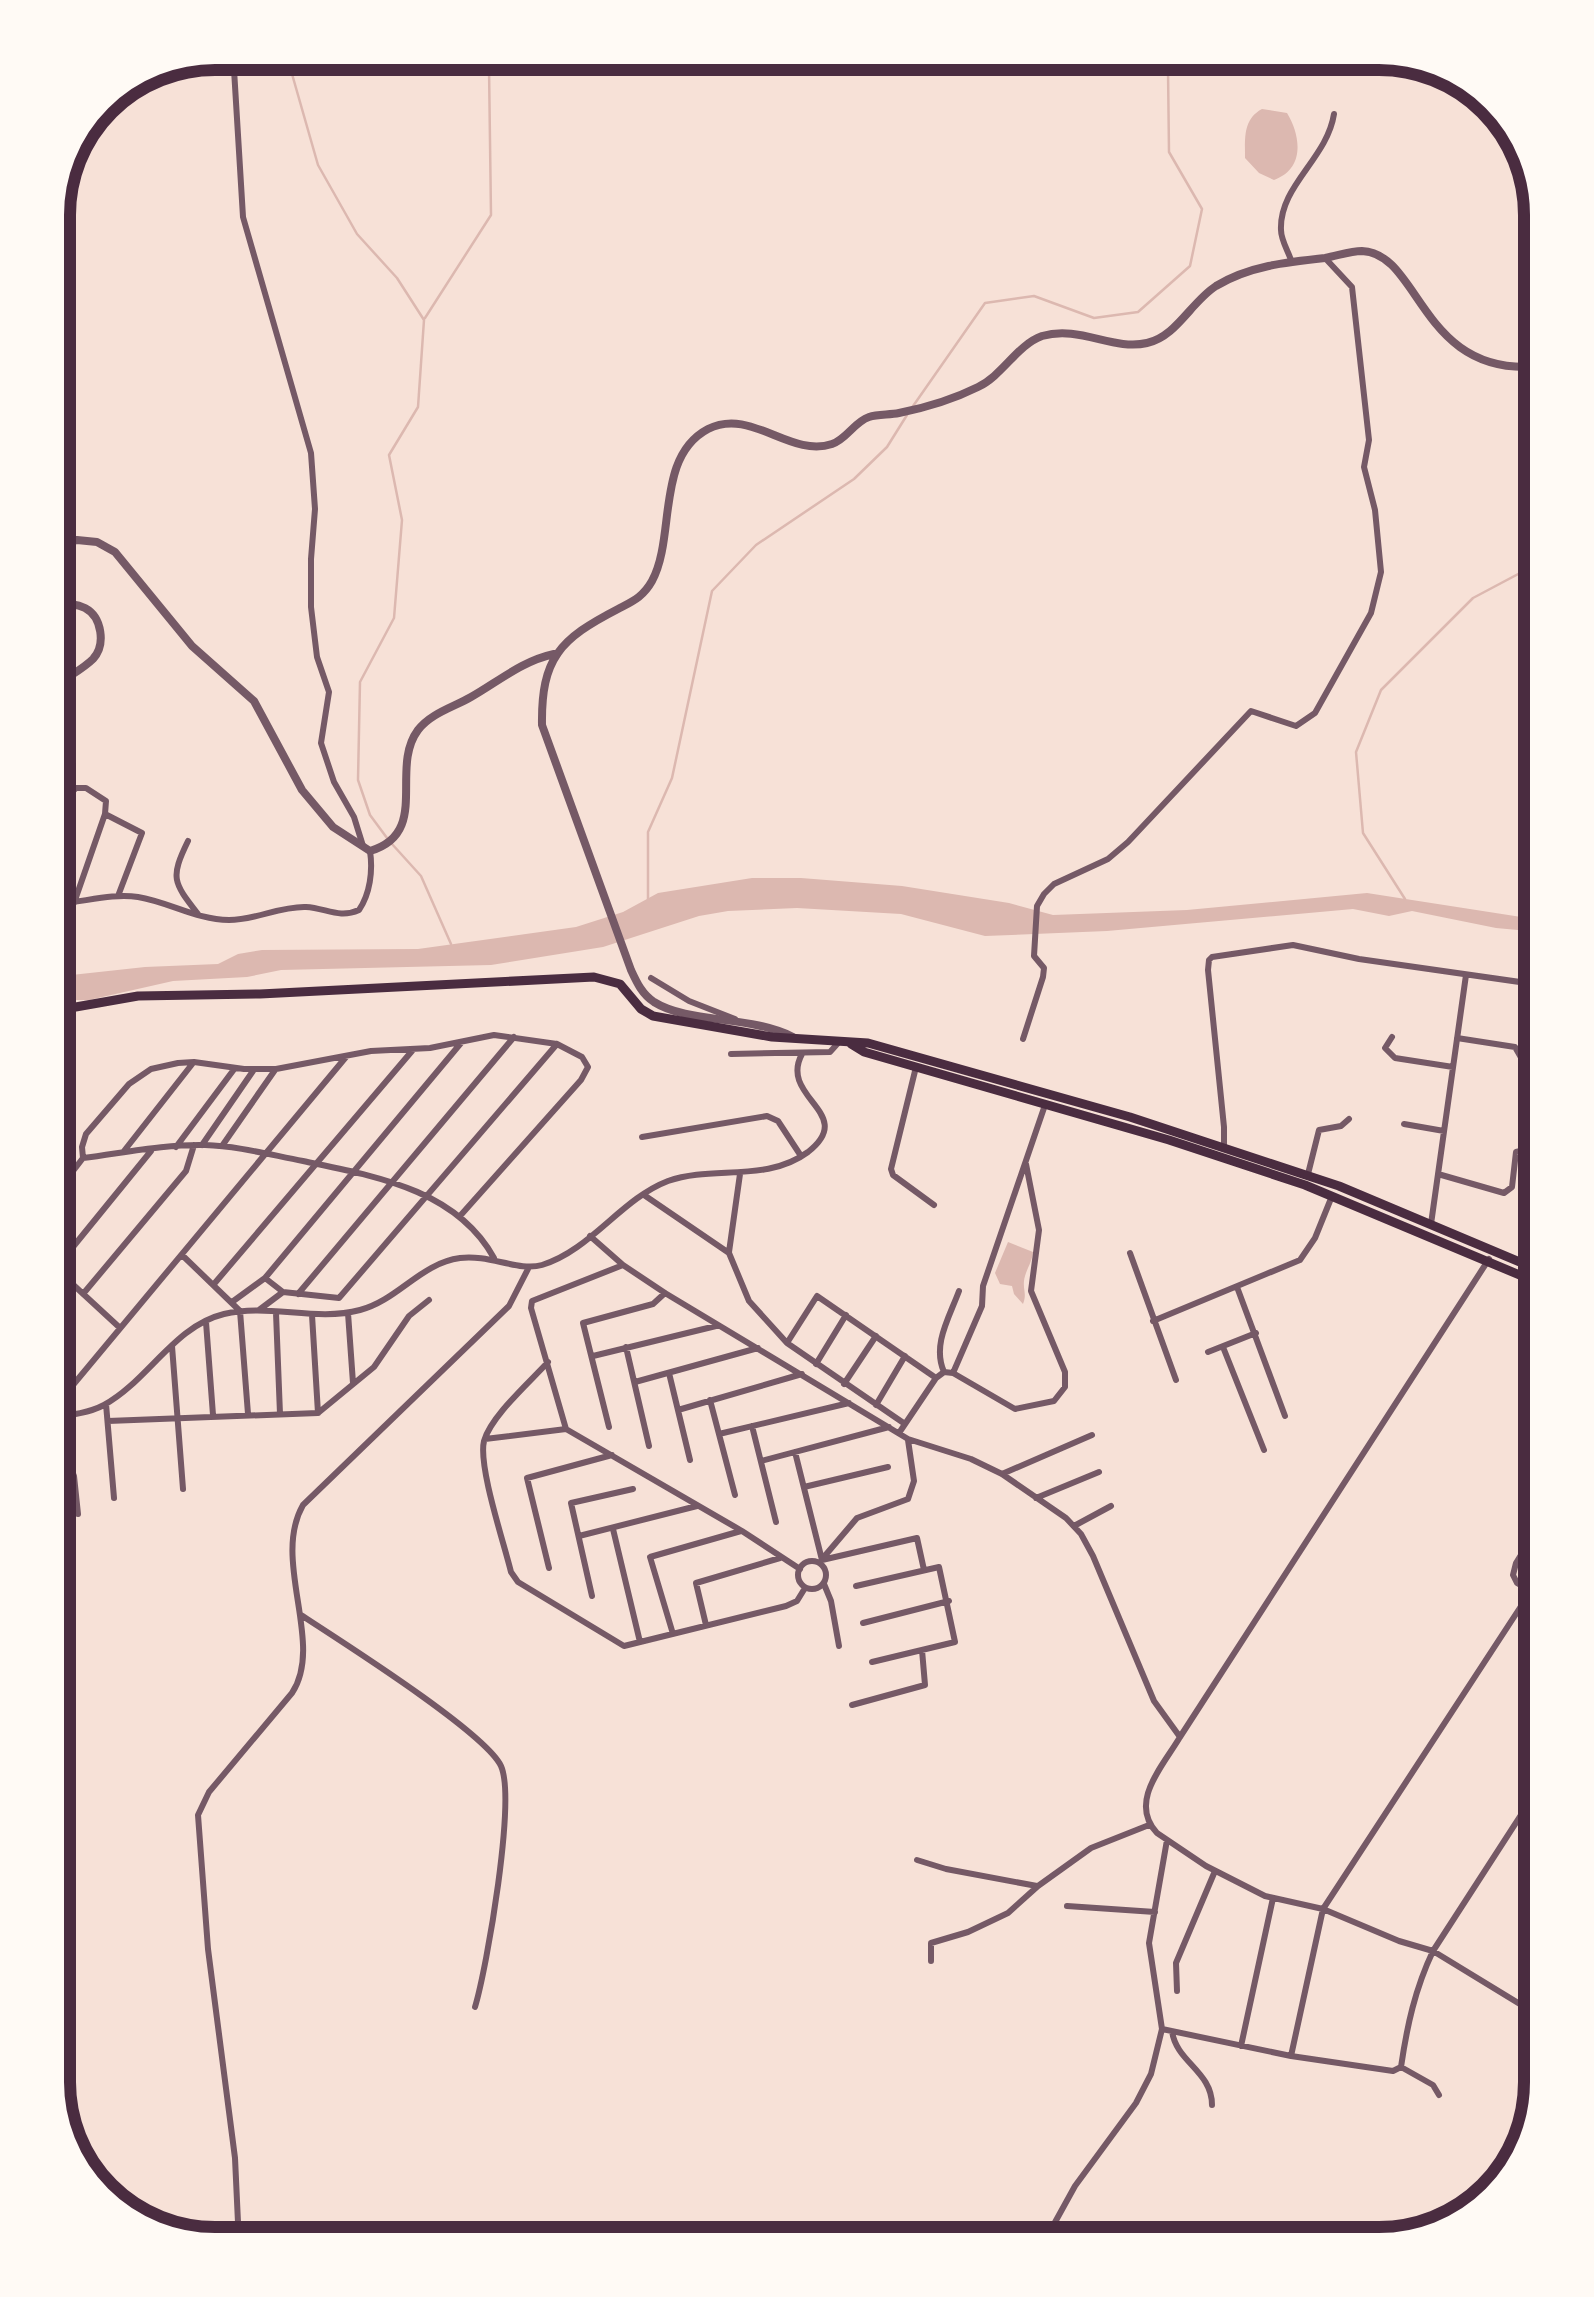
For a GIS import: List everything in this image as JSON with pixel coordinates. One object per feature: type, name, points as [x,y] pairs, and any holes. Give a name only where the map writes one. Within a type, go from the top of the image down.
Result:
[{"type":"main road","points":[[70,1008],[138,996],[260,994],[594,977],[620,984],[640,1009],[654,1016],[728,1031],[868,1044],[1224,1151],[1524,1276]]},
{"type":"main road","points":[[844,1043],[1046,1106],[1308,1174],[1524,1264]]},
{"type":"street","points":[[70,903],[139,897],[199,916],[233,920],[310,907],[340,916],[358,910],[366,898],[372,864],[354,817],[334,782],[321,743],[329,692],[317,657],[311,607],[315,509],[311,453],[243,218],[234,70]]},
{"type":"street","points":[[1291,260],[1280,233],[1283,210],[1331,135],[1334,114]]},
{"type":"street","points":[[70,542],[96,542],[114,552],[192,646],[254,701],[302,790],[333,827],[367,848],[388,846],[396,839],[404,816],[407,768],[419,729],[432,717],[515,668],[554,654],[573,635],[638,599],[647,589],[656,574],[674,478],[693,441],[708,429],[745,424],[803,444],[834,444],[869,417],[901,412],[977,388],[999,375],[1038,338],[1065,331],[1145,344],[1164,336],[1216,286],[1271,264],[1361,251],[1387,260],[1436,326],[1460,348],[1495,364],[1524,365]]},
{"type":"street","points":[[1023,1038],[1044,968],[1034,956],[1037,906],[1054,884],[1108,859],[1128,842],[1251,711],[1296,726],[1315,713],[1372,613],[1381,572],[1375,510],[1364,467],[1369,440],[1352,287],[1325,258]]},
{"type":"street","points":[[70,605],[82,606],[94,614],[101,634],[98,652],[70,676]]},
{"type":"street","points":[[554,654],[542,698],[542,725],[631,970],[644,994],[664,1007],[775,1027],[793,1037]]},
{"type":"street","points":[[70,792],[86,788],[106,801],[74,903]]},
{"type":"street","points":[[105,814],[142,833],[118,896]]},
{"type":"street","points":[[188,840],[174,873],[176,884],[199,916]]},
{"type":"street","points":[[1224,1151],[1208,960],[1212,956],[1293,945],[1524,983]]},
{"type":"street","points":[[1430,1224],[1466,975]]},
{"type":"street","points":[[651,978],[689,1001],[741,1021]]},
{"type":"street","points":[[84,1158],[86,1134],[140,1074],[151,1069],[194,1062],[276,1069],[494,1034],[557,1044],[586,1061],[585,1074],[460,1216]]},
{"type":"street","points":[[298,1294],[514,1036]]},
{"type":"street","points":[[1392,1036],[1385,1048],[1395,1058],[1453,1067]]},
{"type":"street","points":[[1457,1038],[1515,1047],[1524,1061],[1522,1078]]},
{"type":"street","points":[[232,1302],[265,1278],[462,1042]]},
{"type":"street","points":[[731,1054],[830,1052],[844,1043]]},
{"type":"street","points":[[265,1278],[283,1292],[340,1298],[557,1044]]},
{"type":"street","points":[[214,1284],[413,1050]]},
{"type":"street","points":[[70,1415],[106,1404],[206,1321],[240,1311],[348,1313],[380,1304],[446,1261],[494,1258],[528,1267],[553,1260],[644,1195],[679,1178],[768,1169],[801,1156],[816,1144],[824,1126],[821,1111],[796,1080],[802,1054]]},
{"type":"street","points":[[70,1388],[347,1056]]},
{"type":"street","points":[[123,1152],[194,1062]]},
{"type":"street","points":[[916,1067],[891,1169],[906,1186],[934,1205]]},
{"type":"street","points":[[176,1147],[235,1068]]},
{"type":"street","points":[[222,1146],[276,1069]]},
{"type":"street","points":[[83,1294],[186,1170],[198,1145],[254,1070]]},
{"type":"street","points":[[899,1434],[936,1378],[949,1373],[982,1306],[983,1286],[1046,1106]]},
{"type":"street","points":[[642,1137],[767,1116],[778,1121],[801,1156]]},
{"type":"street","points":[[1308,1174],[1318,1130],[1341,1126],[1350,1119]]},
{"type":"street","points":[[1404,1124],[1444,1130]]},
{"type":"street","points":[[70,1176],[84,1158],[123,1152],[198,1145],[266,1154],[354,1172],[425,1195],[460,1216],[486,1243],[494,1258]]},
{"type":"street","points":[[70,1248],[152,1150]]},
{"type":"street","points":[[1438,1174],[1504,1192],[1512,1187],[1516,1152],[1524,1150]]},
{"type":"street","points":[[959,1291],[939,1347],[939,1360],[949,1373],[1016,1409],[1054,1400],[1066,1387],[1065,1372],[1031,1292],[1039,1230],[1026,1164]]},
{"type":"street","points":[[740,1174],[729,1253],[758,1314],[787,1343],[905,1424]]},
{"type":"street","points":[[644,1195],[729,1253]]},
{"type":"street","points":[[1153,1321],[1300,1260],[1315,1238],[1332,1195]]},
{"type":"street","points":[[590,1236],[623,1265],[718,1326],[908,1439],[971,1458],[1002,1474],[1074,1526],[1093,1556],[1154,1701],[1180,1737]]},
{"type":"street","points":[[1494,1251],[1180,1737],[1146,1795],[1144,1810],[1149,1825],[1166,1840],[1215,1871],[1273,1898],[1323,1908],[1433,1952],[1524,2006]]},
{"type":"street","points":[[182,1254],[240,1311],[248,1414]]},
{"type":"street","points":[[1130,1254],[1176,1380]]},
{"type":"street","points":[[566,1429],[532,1301],[623,1265]]},
{"type":"street","points":[[238,2227],[235,2158],[208,1949],[198,1815],[210,1792],[298,1684],[302,1666],[293,1535],[303,1505],[509,1306],[528,1267]]},
{"type":"street","points":[[70,1283],[119,1327]]},
{"type":"street","points":[[70,1291],[74,1287]]},
{"type":"street","points":[[1237,1287],[1285,1416]]},
{"type":"street","points":[[258,1311],[283,1292]]},
{"type":"street","points":[[609,1426],[584,1322],[653,1304],[665,1293]]},
{"type":"street","points":[[787,1343],[817,1296],[936,1378]]},
{"type":"street","points":[[108,1420],[318,1413],[380,1360],[408,1316],[429,1300]]},
{"type":"street","points":[[276,1313],[280,1414]]},
{"type":"street","points":[[348,1313],[352,1384]]},
{"type":"street","points":[[312,1315],[318,1413]]},
{"type":"street","points":[[816,1364],[846,1316]]},
{"type":"street","points":[[206,1321],[213,1415]]},
{"type":"street","points":[[593,1356],[718,1326]]},
{"type":"street","points":[[1208,1352],[1256,1333]]},
{"type":"street","points":[[844,1384],[876,1336]]},
{"type":"street","points":[[172,1346],[183,1489]]},
{"type":"street","points":[[626,1347],[649,1446]]},
{"type":"street","points":[[1223,1347],[1264,1450]]},
{"type":"street","points":[[634,1382],[758,1348]]},
{"type":"street","points":[[876,1405],[905,1356]]},
{"type":"street","points":[[548,1362],[484,1439],[484,1462],[511,1572],[518,1582],[620,1646],[786,1606],[796,1602],[805,1588]]},
{"type":"street","points":[[669,1373],[690,1460]]},
{"type":"street","points":[[678,1410],[802,1374]]},
{"type":"street","points":[[710,1400],[735,1494]]},
{"type":"street","points":[[720,1434],[849,1403]]},
{"type":"street","points":[[106,1404],[114,1498]]},
{"type":"street","points":[[752,1426],[776,1522]]},
{"type":"street","points":[[761,1461],[889,1427]]},
{"type":"street","points":[[484,1439],[566,1429],[614,1454],[800,1569]]},
{"type":"street","points":[[1002,1474],[1092,1435]]},
{"type":"street","points":[[820,1561],[858,1518],[908,1499],[914,1481],[908,1439]]},
{"type":"street","points":[[795,1452],[826,1574],[824,1583],[839,1646]]},
{"type":"street","points":[[549,1568],[526,1478],[614,1454]]},
{"type":"street","points":[[70,1465],[78,1514]]},
{"type":"street","points":[[804,1487],[888,1467]]},
{"type":"street","points":[[1036,1498],[1099,1472]]},
{"type":"street","points":[[592,1596],[571,1503],[633,1488]]},
{"type":"street","points":[[578,1536],[698,1506]]},
{"type":"street","points":[[1074,1526],[1111,1506]]},
{"type":"street","points":[[613,1529],[640,1642]]},
{"type":"street","points":[[673,1634],[650,1557],[742,1531]]},
{"type":"street","points":[[824,1583],[813,1590],[805,1588],[798,1577],[800,1569],[808,1562],[917,1538],[924,1570]]},
{"type":"street","points":[[1524,1552],[1513,1569],[1517,1583],[1524,1587]]},
{"type":"street","points":[[706,1625],[696,1584],[781,1557]]},
{"type":"street","points":[[856,1586],[940,1568],[949,1601],[956,1641],[872,1662]]},
{"type":"street","points":[[863,1623],[949,1601]]},
{"type":"street","points":[[1290,2056],[1323,1908],[1524,1602]]},
{"type":"street","points":[[300,1614],[388,1673],[477,1740],[500,1764],[505,1796],[493,1927],[475,2007]]},
{"type":"street","points":[[852,1704],[925,1685],[922,1650]]},
{"type":"street","points":[[1401,2068],[1412,2005],[1433,1952],[1524,1812]]},
{"type":"street","points":[[931,1960],[932,1943],[1008,1914],[1038,1886],[1091,1848],[1149,1825]]},
{"type":"street","points":[[1052,2227],[1075,2186],[1145,2089],[1162,2029],[1150,1953],[1166,1840]]},
{"type":"street","points":[[918,1860],[1038,1886]]},
{"type":"street","points":[[1177,1990],[1176,1963],[1215,1871]]},
{"type":"street","points":[[1242,2046],[1273,1898]]},
{"type":"street","points":[[1066,1906],[1155,1912]]},
{"type":"street","points":[[1162,2029],[1290,2056],[1393,2071],[1401,2068],[1433,2085],[1438,2094]]},
{"type":"street","points":[[1172,2031],[1176,2046],[1209,2083],[1212,2105]]},
{"type":"shaded area","points":[[1262,109],[1287,113],[1297,141],[1291,168],[1274,180],[1259,173],[1245,158],[1248,124]]},
{"type":"shaded area","points":[[752,878],[801,878],[902,886],[1009,903],[1053,915],[1187,910],[1367,893],[1524,917],[1524,930],[1412,911],[1389,916],[1353,909],[1107,931],[985,936],[901,914],[797,908],[728,911],[699,916],[603,947],[491,965],[281,970],[247,977],[173,981],[89,1000],[70,1000],[70,975],[218,964],[238,954],[262,950],[418,949],[576,927],[623,912],[658,893]]},
{"type":"shaded area","points":[[1008,1242],[1033,1252],[1025,1277],[1023,1304],[1012,1286],[1000,1284],[995,1273]]},
{"type":"waterway","points":[[293,70],[318,165],[357,234],[397,278],[424,320],[418,407],[389,455],[402,520],[394,618],[360,682],[358,780],[370,815],[387,838]]},
{"type":"waterway","points":[[425,318],[491,215],[489,70]]},
{"type":"waterway","points":[[911,409],[985,303],[1034,296],[1094,318],[1138,312],[1190,266],[1202,209],[1169,152],[1168,70]]},
{"type":"waterway","points":[[648,899],[648,832],[672,778],[712,591],[756,545],[854,479],[887,447],[907,415]]},
{"type":"waterway","points":[[1405,899],[1363,833],[1356,752],[1381,690],[1473,598],[1524,571]]},
{"type":"waterway","points":[[392,844],[421,876],[451,944]]}]
